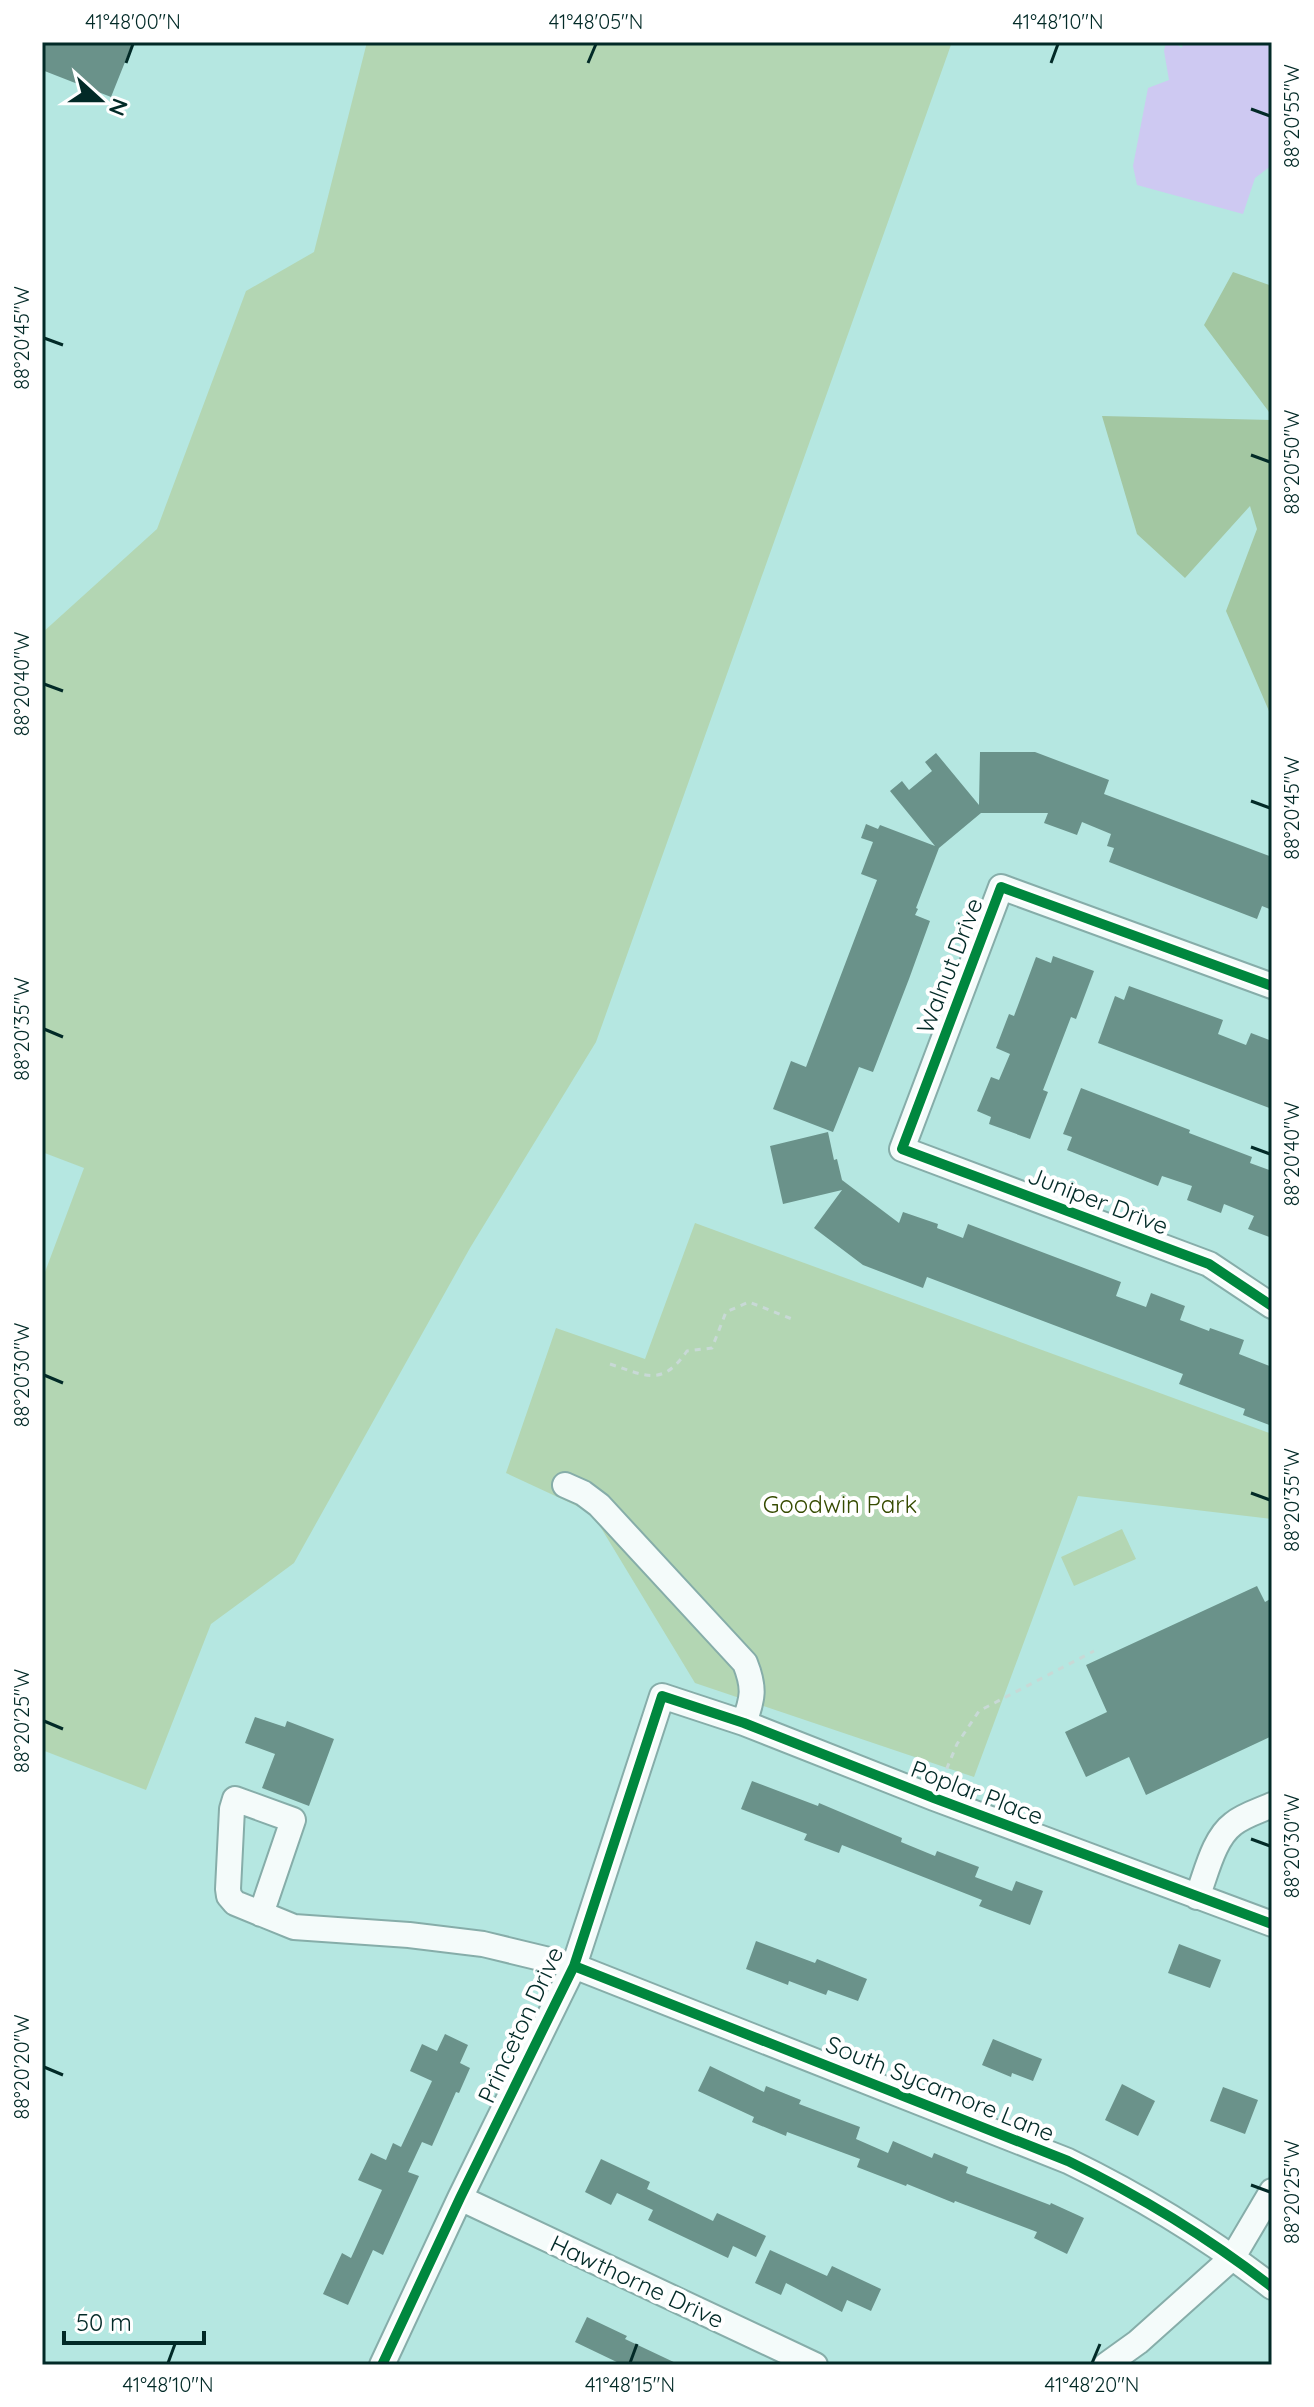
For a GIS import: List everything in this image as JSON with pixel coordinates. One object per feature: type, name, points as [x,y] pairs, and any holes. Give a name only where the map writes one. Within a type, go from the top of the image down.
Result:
[{"type":"street","name":"Walnut Drive","points":[[902,1149],[1001,887],[1272,986]]},
{"type":"street","name":"Juniper Drive","points":[[902,1149],[1209,1264],[1272,1306]]},
{"type":"street","points":[[565,1485],[599,1505],[745,1663],[753,1690],[744,1723]]},
{"type":"street","name":"Princeton Drive","points":[[382,2365],[574,1966],[662,1696],[668,1698]]},
{"type":"street","name":"Poplar Place","points":[[668,1698],[744,1723],[934,1798],[1272,1924]]},
{"type":"street","points":[[1197,1897],[1215,1850],[1229,1826],[1272,1805]]},
{"type":"street","name":"South Sycamore Lane","points":[[261,1914],[294,1927],[483,1944],[574,1966],[1068,2161],[1134,2195],[1233,2257],[1272,2287]]},
{"type":"street","points":[[1106,2365],[1138,2342],[1233,2257],[1272,2191]]},
{"type":"street","name":"Hawthorne Drive","points":[[460,2198],[815,2365]]},
{"type":"path","points":[[610,1364],[638,1374],[667,1374],[687,1351],[712,1348],[726,1312],[749,1302],[792,1319]]},
{"type":"path","points":[[934,1798],[957,1744],[979,1711],[1094,1651]]},
{"type":"green space","points":[[367,42],[952,42],[596,1042],[470,1248],[294,1563],[211,1624],[146,1790],[42,1750],[42,1280],[84,1168],[42,1152],[42,633],[157,529],[246,291],[314,252]]},
{"type":"green space","points":[[1233,272],[1272,286],[1272,416],[1204,325]]},
{"type":"green space","points":[[1102,416],[1272,420],[1272,718],[1226,611],[1257,529],[1250,506],[1185,578],[1137,534]]},
{"type":"green space","name":"Goodwin Park","points":[[695,1223],[1272,1434],[1272,1519],[1078,1496],[974,1777],[695,1683],[592,1513],[506,1473],[556,1328],[645,1359]]},
{"type":"green space","points":[[1122,1529],[1136,1559],[1074,1586],[1061,1557]]},
{"type":"shaded area","points":[[1166,42],[1173,42],[1182,48],[1183,42],[1269,42],[1272,45],[1272,165],[1255,178],[1243,214],[1137,185],[1133,166],[1148,88],[1169,80],[1164,51]]},
{"type":"building","points":[[42,42],[133,42],[111,97],[42,70]]},
{"type":"building","points":[[980,752],[1035,752],[1109,780],[1104,794],[1272,857],[1272,910],[1262,906],[1257,919],[1109,862],[1114,848],[1107,846],[1111,834],[1082,822],[1077,835],[1044,823],[1048,813],[981,813],[939,848],[916,908],[915,915],[930,921],[909,979],[873,1072],[859,1067],[833,1132],[773,1109],[791,1061],[806,1067],[877,880],[861,874],[873,842],[861,838],[866,824],[878,829],[880,825],[935,846],[890,791],[902,781],[909,790],[932,771],[925,762],[936,753],[979,805]]},
{"type":"building","points":[[1053,956],[1094,971],[1076,1019],[1071,1017],[1043,1090],[1048,1092],[1030,1139],[989,1124],[991,1117],[977,1111],[991,1077],[999,1080],[1010,1054],[996,1048],[1009,1014],[1014,1016],[1036,957],[1051,963]]},
{"type":"building","points":[[1129,986],[1223,1020],[1218,1034],[1246,1045],[1251,1033],[1272,1041],[1272,1109],[1098,1043],[1115,996],[1124,1000]]},
{"type":"building","points":[[1081,1088],[1190,1130],[1189,1133],[1252,1157],[1250,1163],[1272,1171],[1272,1238],[1248,1229],[1254,1216],[1224,1204],[1221,1213],[1187,1200],[1192,1186],[1162,1176],[1158,1186],[1067,1150],[1072,1137],[1063,1134]]},
{"type":"building","points":[[828,1132],[842,1180],[899,1223],[903,1212],[938,1224],[937,1228],[963,1238],[968,1224],[1121,1282],[1116,1296],[1146,1307],[1151,1293],[1185,1306],[1180,1320],[1244,1340],[1239,1354],[1272,1367],[1272,1426],[1243,1415],[1245,1409],[1179,1384],[1183,1374],[927,1277],[923,1288],[863,1265],[814,1228],[842,1190],[783,1204],[770,1146]]},
{"type":"building","points":[[1257,1586],[1265,1602],[1272,1598],[1272,1736],[1146,1795],[1129,1757],[1086,1777],[1065,1732],[1107,1712],[1086,1665]]},
{"type":"building","points":[[255,1717],[285,1727],[287,1721],[334,1739],[309,1806],[262,1788],[275,1754],[245,1743]]},
{"type":"building","points":[[752,1781],[818,1806],[819,1803],[902,1838],[901,1842],[935,1856],[937,1851],[979,1867],[975,1877],[1012,1891],[1016,1881],[1043,1891],[1030,1925],[979,1906],[982,1900],[842,1845],[839,1853],[804,1840],[807,1834],[741,1809]]},
{"type":"building","points":[[756,1941],[815,1963],[817,1959],[867,1979],[858,2001],[828,1990],[826,1995],[789,1981],[788,1985],[746,1969]]},
{"type":"building","points":[[1179,1944],[1221,1960],[1210,1988],[1168,1973]]},
{"type":"building","points":[[445,2034],[468,2045],[460,2063],[470,2068],[432,2146],[422,2142],[408,2172],[419,2176],[383,2255],[373,2250],[348,2305],[323,2294],[342,2253],[351,2258],[382,2190],[358,2180],[371,2153],[386,2160],[393,2143],[401,2147],[432,2081],[410,2071],[422,2044],[437,2051]]},
{"type":"building","points":[[993,2039],[1042,2059],[1033,2081],[1012,2073],[1011,2077],[982,2065]]},
{"type":"building","points":[[710,2066],[764,2092],[766,2086],[801,2100],[799,2104],[860,2127],[856,2139],[888,2153],[893,2141],[932,2158],[934,2153],[968,2167],[966,2173],[1084,2218],[1067,2254],[1034,2238],[1037,2232],[857,2167],[860,2159],[752,2122],[754,2117],[698,2091]]},
{"type":"building","points":[[1122,2084],[1155,2101],[1138,2136],[1105,2120]]},
{"type":"building","points":[[1223,2087],[1258,2100],[1245,2134],[1210,2121]]},
{"type":"building","points":[[601,2159],[650,2182],[647,2189],[713,2221],[717,2213],[766,2236],[756,2257],[733,2246],[728,2258],[648,2220],[653,2210],[617,2193],[611,2205],[585,2192]]},
{"type":"building","points":[[770,2250],[827,2276],[832,2266],[881,2289],[871,2311],[847,2300],[842,2312],[786,2283],[781,2295],[755,2283]]},
{"type":"building","points":[[587,2317],[680,2365],[623,2365],[575,2342]]},
{"type":"cycle path","points":[[1272,986],[1001,887],[902,1149],[1209,1264],[1272,1306]]},
{"type":"cycle path","points":[[382,2365],[574,1966],[662,1696],[744,1723],[934,1798],[1272,1924]]},
{"type":"cycle path","points":[[574,1966],[1068,2161],[1173,2219],[1272,2287]]}]
